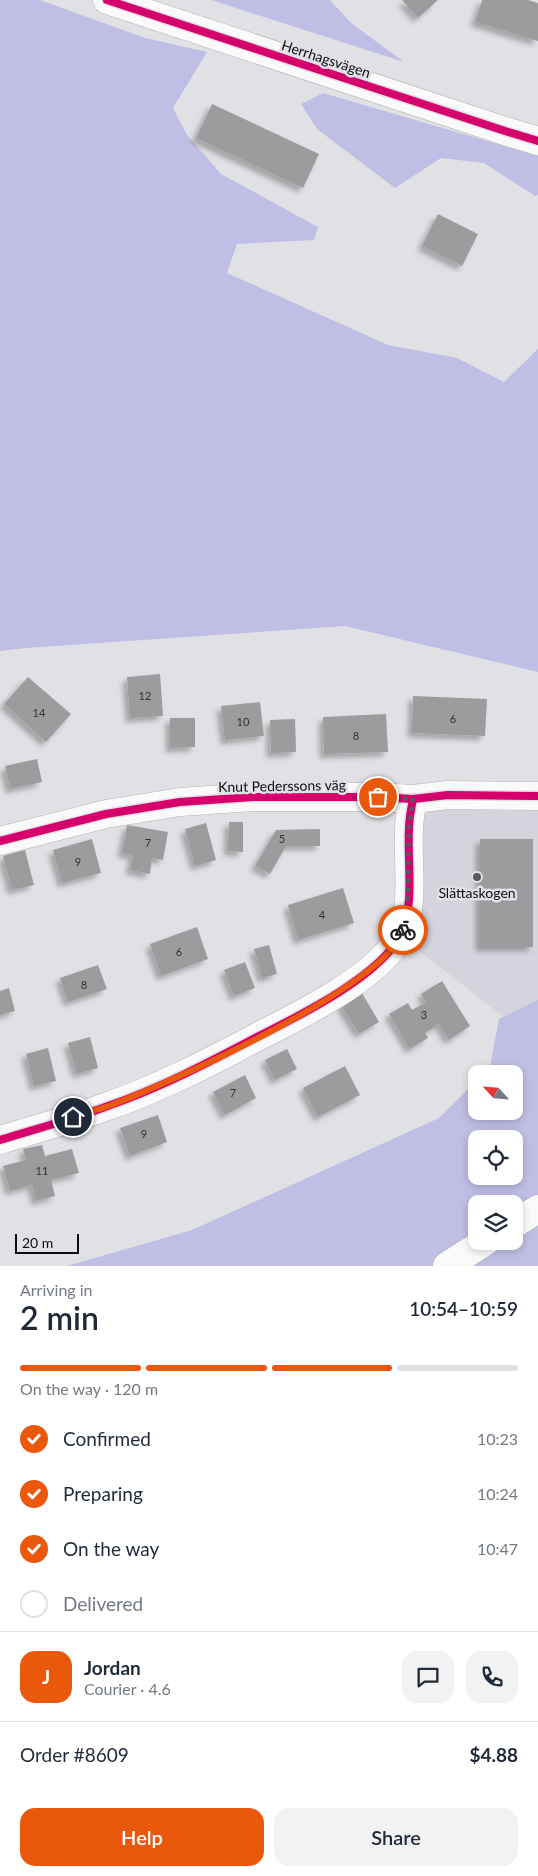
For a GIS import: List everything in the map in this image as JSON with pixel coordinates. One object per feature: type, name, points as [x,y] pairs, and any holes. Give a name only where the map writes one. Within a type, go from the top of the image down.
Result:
[{"type":"street","name":"Herrhagsvägen","points":[[107,0],[538,141]]},
{"type":"street","name":"Knut Pederssons väg","points":[[0,841],[106,814],[180,802],[253,798],[378,797],[413,799],[448,796],[538,796]]},
{"type":"street","points":[[0,1140],[109,1106],[202,1066],[298,1016],[347,987],[384,958],[402,933],[406,916],[409,827],[413,799]]},
{"type":"street","points":[[523,1218],[538,1209]]},
{"type":"street","points":[[447,1266],[472,1250]]},
{"type":"shaded area","points":[[0,0],[40,0],[145,38],[207,52],[173,108],[187,135],[221,174],[318,227],[314,240],[237,244],[227,273],[388,345],[457,358],[504,382],[538,349],[538,672],[345,626],[0,651]]},
{"type":"shaded area","points":[[211,0],[330,0],[351,23],[404,62]]},
{"type":"shaded area","points":[[323,93],[538,156],[538,195],[535,196],[484,163],[441,158],[395,188],[317,129],[301,104]]},
{"type":"shaded area","name":"Slättaskogen","points":[[423,809],[538,811],[538,1030],[529,1037],[409,943]]},
{"type":"shaded area","points":[[538,1000],[538,1266],[67,1266],[192,1230],[439,1118],[468,1089],[468,1120],[523,1120],[523,1065],[490,1065],[499,1019]]},
{"type":"building","points":[[402,0],[438,0],[418,18]]},
{"type":"building","points":[[482,0],[528,0],[538,3],[538,41],[475,22]]},
{"type":"building","points":[[212,104],[319,154],[303,188],[196,138]]},
{"type":"building","points":[[438,214],[478,234],[462,266],[422,246]]},
{"type":"building","points":[[160,674],[163,716],[130,718],[127,677]]},
{"type":"building","points":[[28,677],[71,714],[46,742],[4,704]]},
{"type":"building","points":[[413,696],[487,699],[485,736],[412,733]]},
{"type":"building","points":[[260,702],[264,736],[225,740],[221,706]]},
{"type":"building","points":[[386,714],[388,752],[324,754],[323,717]]},
{"type":"building","points":[[170,718],[195,718],[195,747],[170,748]]},
{"type":"building","points":[[295,719],[296,752],[271,753],[270,720]]},
{"type":"building","points":[[37,759],[42,782],[10,789],[5,766]]},
{"type":"building","points":[[229,822],[243,822],[243,852],[228,851]]},
{"type":"building","points":[[206,823],[216,860],[195,866],[185,829]]},
{"type":"building","points":[[127,825],[168,832],[163,860],[152,858],[150,874],[130,870],[133,855],[122,853]]},
{"type":"building","points":[[320,829],[320,846],[286,846],[270,874],[255,866],[276,830]]},
{"type":"building","points":[[92,839],[101,873],[62,883],[53,850]]},
{"type":"building","points":[[480,839],[533,839],[533,947],[480,947]]},
{"type":"building","points":[[25,850],[34,885],[12,890],[3,856]]},
{"type":"building","points":[[343,888],[354,923],[298,940],[288,905]]},
{"type":"building","points":[[197,927],[208,959],[161,976],[150,944]]},
{"type":"building","points":[[269,945],[277,974],[262,978],[254,949]]},
{"type":"building","points":[[245,962],[255,988],[234,996],[224,970]]},
{"type":"building","points":[[98,965],[107,989],[68,1002],[60,978]]},
{"type":"building","points":[[442,981],[470,1026],[449,1040],[439,1024],[425,1033],[428,1038],[410,1049],[389,1014],[408,1003],[412,1010],[426,1002],[421,994]]},
{"type":"building","points":[[9,988],[15,1011],[0,1015],[0,991]]},
{"type":"building","points":[[362,993],[379,1022],[359,1034],[341,1005]]},
{"type":"building","points":[[90,1037],[98,1068],[77,1074],[68,1043]]},
{"type":"building","points":[[48,1048],[56,1081],[34,1086],[26,1054]]},
{"type":"building","points":[[287,1049],[297,1069],[275,1080],[265,1060]]},
{"type":"building","points":[[345,1066],[360,1095],[318,1117],[303,1088]]},
{"type":"building","points":[[245,1075],[256,1098],[225,1115],[213,1092]]},
{"type":"building","points":[[158,1115],[167,1142],[130,1156],[120,1128]]},
{"type":"building","points":[[42,1145],[45,1156],[72,1149],[79,1173],[51,1180],[55,1196],[36,1201],[32,1185],[10,1191],[3,1166],[26,1160],[23,1149]]},
{"type":"cycle path","points":[[107,0],[538,141]]},
{"type":"cycle path","points":[[0,841],[106,814],[180,802],[253,797],[377,797],[413,799],[448,795],[538,796]]},
{"type":"cycle path","points":[[0,1140],[95,1111],[185,1074],[276,1028],[338,993],[358,979],[391,949],[401,934],[405,922],[409,896],[409,825],[413,799]]},
{"type":"way so far","points":[[378,797],[413,799],[409,827],[408,895],[403,930]]},
{"type":"place","name":"Slättaskogen","points":[[477,877]]},
{"type":"route","points":[[73,1117],[109,1106],[202,1066],[298,1016],[347,987],[384,958],[393,948],[403,930]]}]
